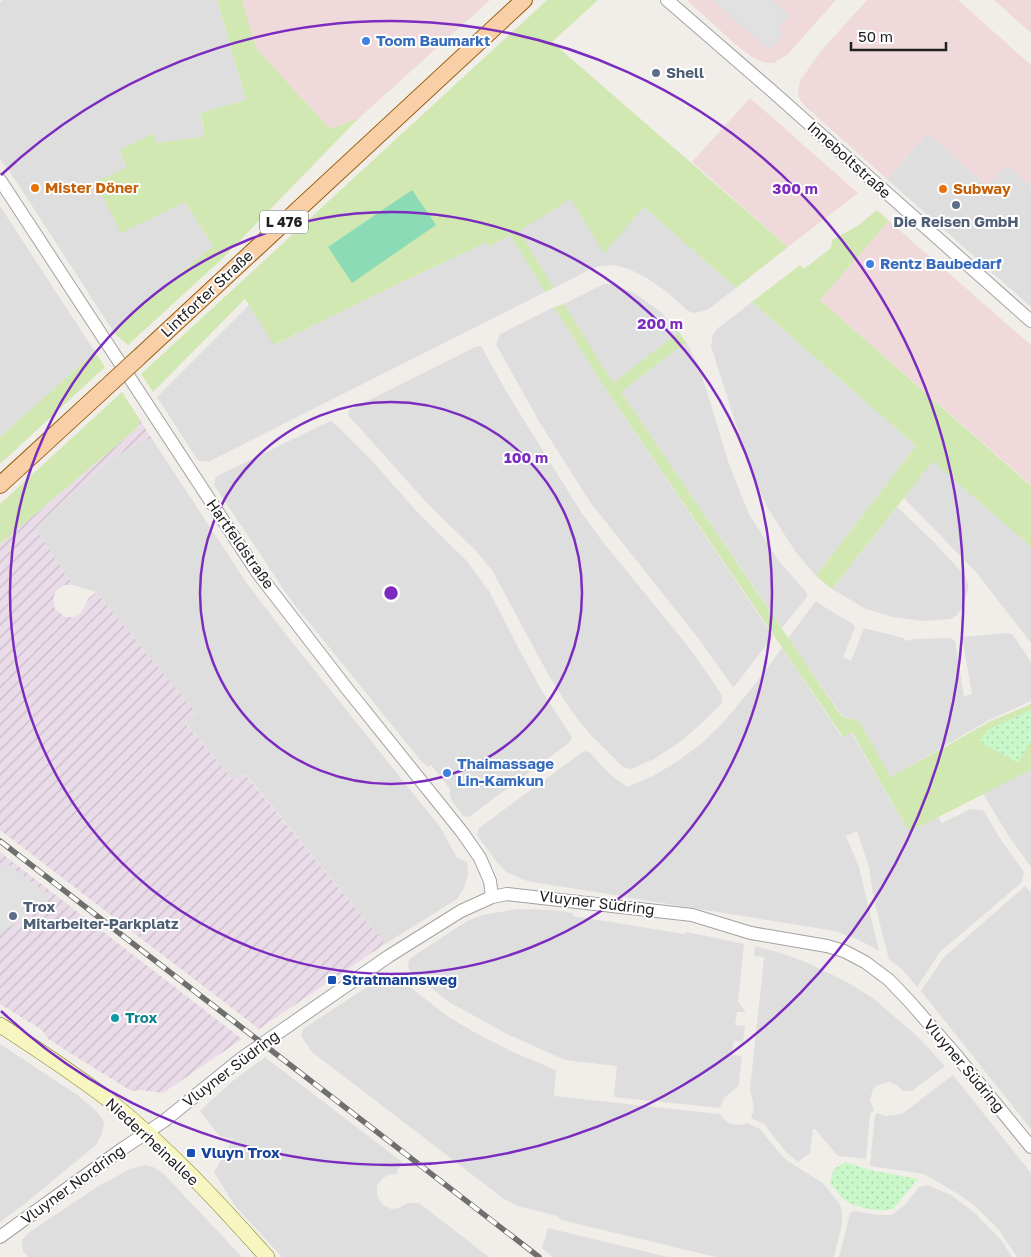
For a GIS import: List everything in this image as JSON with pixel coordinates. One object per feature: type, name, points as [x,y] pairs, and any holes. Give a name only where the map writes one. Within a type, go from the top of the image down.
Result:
[{"type":"main road","name":"Lintforter Straße","points":[[0,485],[524,0]]},
{"type":"main road","name":"Niederrheinallee","points":[[0,1025],[109,1101],[147,1133],[228,1214],[267,1257]]},
{"type":"street","name":"Inneboltstraße","points":[[667,0],[1031,321]]},
{"type":"street","name":"Hartfeldstraße","points":[[0,180],[257,572],[467,839],[480,858],[490,881],[492,896]]},
{"type":"street","name":"Vluyner Südring","points":[[147,1133],[236,1063],[366,972],[461,911],[492,896],[515,894],[692,915],[751,932],[844,951],[865,962],[889,980],[903,994],[956,1055],[1031,1147]]},
{"type":"street","name":"Vluyner Nordring","points":[[0,1237],[147,1133]]},
{"type":"shaded area","points":[[3,0],[217,0],[246,100],[200,113],[204,137],[155,143],[153,134],[119,151],[127,167],[185,202],[213,246],[127,318],[115,334],[0,159],[0,3]]},
{"type":"shaded area","points":[[242,0],[490,0],[359,118],[330,129],[256,48]]},
{"type":"shaded area","points":[[687,0],[836,0],[787,55],[774,63],[767,63],[755,59],[735,44]]},
{"type":"shaded area","points":[[712,0],[772,0],[790,15],[778,29],[783,34],[769,50]]},
{"type":"shaded area","points":[[867,0],[958,0],[1031,65],[1031,186],[1006,165],[987,186],[928,133],[887,179],[806,107],[798,94],[800,81],[821,51]]},
{"type":"shaded area","points":[[994,0],[1031,0],[1031,33]]},
{"type":"shaded area","points":[[750,98],[858,193],[788,247],[692,162]]},
{"type":"shaded area","points":[[928,133],[987,186],[1006,164],[1031,186],[1031,307],[887,179]]},
{"type":"shaded area","points":[[571,199],[644,207],[736,288],[707,310],[695,313],[688,311],[667,292],[647,278],[629,269],[615,265],[599,266],[591,269],[554,288],[518,231]]},
{"type":"shaded area","points":[[0,206],[95,352],[0,437]]},
{"type":"shaded area","points":[[889,221],[1031,345],[1031,485],[820,300]]},
{"type":"shaded area","points":[[510,235],[545,292],[208,462],[197,459],[157,397],[249,305],[275,345],[487,242],[490,247]]},
{"type":"shaded area","points":[[604,284],[613,284],[636,294],[661,312],[679,332],[613,384],[564,304]]},
{"type":"shaded area","points":[[752,302],[916,446],[816,576],[795,551],[767,507],[750,468],[711,346],[713,334],[718,328]]},
{"type":"shaded area","points":[[554,307],[603,385],[773,636],[733,687],[698,638],[590,502],[540,423],[496,344],[500,334]]},
{"type":"shaded area","points":[[686,342],[699,366],[729,464],[749,514],[778,560],[807,593],[807,597],[782,628],[621,392]]},
{"type":"shaded area","points":[[481,346],[507,393],[581,512],[691,650],[722,695],[722,703],[680,742],[654,759],[631,769],[623,767],[589,733],[572,712],[548,674],[492,570],[475,550],[427,503],[348,415],[349,410],[475,347]]},
{"type":"shaded area","points":[[140,420],[152,439],[140,441],[109,461],[35,528],[73,585],[64,585],[56,591],[53,599],[55,609],[65,617],[74,617],[80,614],[89,598],[96,592],[196,713],[185,723],[234,781],[244,773],[385,944],[259,1029],[0,830],[0,544],[137,428]]},
{"type":"shaded area","points":[[330,421],[374,463],[420,515],[466,560],[489,591],[543,693],[572,737],[570,742],[469,817],[463,816],[452,801],[449,792],[451,790],[431,765],[428,767],[421,761],[290,599],[214,485],[217,476]]},
{"type":"shaded area","points":[[152,439],[246,582],[440,827],[457,858],[467,862],[468,874],[464,888],[457,899],[385,944],[245,773],[234,781],[185,722],[196,713],[96,592],[73,585],[35,528],[109,461],[140,441]]},
{"type":"shaded area","points":[[933,460],[1031,547],[1031,643],[976,572],[904,498]]},
{"type":"shaded area","points":[[897,507],[934,542],[965,576],[968,590],[961,609],[957,615],[950,619],[923,621],[892,617],[864,608],[832,589]]},
{"type":"shaded area","points":[[816,601],[853,624],[855,628],[843,657],[851,661],[864,628],[904,638],[906,641],[951,638],[955,641],[964,696],[972,694],[962,637],[1008,633],[1013,635],[1031,662],[1031,701],[989,720],[891,777],[859,721],[843,717],[788,638]]},
{"type":"shaded area","points":[[782,648],[842,737],[851,732],[909,832],[938,817],[942,823],[971,809],[983,810],[1001,840],[1024,872],[1022,882],[940,952],[917,987],[903,970],[889,959],[874,900],[869,867],[857,831],[846,836],[859,867],[879,951],[859,940],[835,931],[527,881],[506,872],[477,835],[479,828],[584,751],[589,752],[612,776],[627,787],[653,776],[678,761],[701,744],[722,724]]},
{"type":"shaded area","points":[[1031,770],[1031,867],[1008,835],[983,794]]},
{"type":"shaded area","name":"Trox","points":[[0,852],[242,1039],[163,1093],[141,1090],[131,1091],[48,1039],[42,1030],[0,1004]]},
{"type":"shaded area","name":"Trox Mitarbeiter-Parkplatz","points":[[9,865],[51,897],[0,934],[0,870]]},
{"type":"shaded area","points":[[1025,886],[1031,892],[1031,1129],[921,991],[944,957]]},
{"type":"shaded area","points":[[518,909],[573,913],[573,916],[684,934],[687,932],[744,944],[738,1002],[746,1012],[737,1012],[735,1025],[745,1026],[743,1042],[734,1041],[732,1055],[742,1056],[739,1083],[724,1098],[720,1108],[614,1097],[617,1066],[565,1060],[507,1034],[449,1002],[410,971],[408,967],[409,959],[467,921],[483,915]]},
{"type":"shaded area","points":[[755,946],[808,963],[847,982],[874,999],[917,1036],[945,1066],[912,1091],[904,1091],[889,1082],[878,1085],[873,1089],[870,1100],[874,1110],[870,1114],[866,1159],[838,1156],[813,1129],[810,1153],[798,1162],[785,1151],[764,1124],[751,1118],[754,1108],[750,1089],[764,957],[754,956]]},
{"type":"shaded area","points":[[394,975],[450,1018],[515,1053],[556,1070],[554,1096],[720,1113],[730,1124],[741,1125],[747,1123],[759,1128],[781,1155],[823,1183],[839,1203],[842,1211],[842,1224],[834,1257],[716,1257],[561,1220],[557,1216],[518,1206],[504,1199],[312,1052],[301,1036],[303,1029],[382,977]]},
{"type":"shaded area","points":[[0,1044],[76,1094],[93,1108],[104,1123],[102,1134],[96,1145],[0,1222]]},
{"type":"shaded area","points":[[265,1057],[402,1162],[396,1174],[388,1175],[377,1186],[377,1196],[383,1205],[391,1209],[399,1208],[407,1203],[419,1203],[489,1257],[282,1257],[235,1206],[214,1172],[233,1139],[219,1136],[200,1111],[230,1083]]},
{"type":"shaded area","points":[[953,1075],[1031,1173],[1031,1257],[1017,1257],[999,1230],[975,1206],[924,1174],[870,1166],[875,1116],[877,1113],[885,1116],[902,1114]]},
{"type":"shaded area","points":[[146,1165],[163,1173],[242,1257],[28,1257],[23,1251],[22,1240],[28,1233],[97,1187],[130,1169]]},
{"type":"shaded area","points":[[927,1185],[951,1195],[976,1214],[1001,1240],[1012,1257],[839,1257],[850,1213],[855,1211],[876,1215],[892,1215],[905,1205],[919,1187]]},
{"type":"shaded area","points":[[548,1228],[668,1257],[553,1257],[542,1248]]},
{"type":"green space","points":[[217,0],[242,0],[256,48],[330,129],[359,118],[222,259],[128,345],[115,334],[127,318],[213,246],[185,202],[121,233],[95,182],[127,167],[119,150],[154,133],[155,143],[203,137],[200,113],[246,100]]},
{"type":"green space","points":[[547,0],[598,0],[552,42],[788,247],[736,288],[644,207],[604,253],[571,199],[519,231],[554,288],[545,292],[510,235],[490,247],[487,242],[274,345],[245,299],[153,392],[141,374]]},
{"type":"green space","points":[[412,190],[436,225],[352,283],[328,247]]},
{"type":"green space","points":[[877,210],[889,221],[820,300],[1031,486],[1031,547],[933,461],[832,589],[816,576],[916,446],[752,302],[800,265],[804,269],[831,248],[832,240],[859,225]]},
{"type":"green space","points":[[564,304],[613,383],[679,332],[686,342],[621,392],[842,717],[859,721],[891,777],[989,722],[1031,704],[1031,770],[909,832],[852,732],[843,737],[603,385],[554,307]]},
{"type":"green space","points":[[95,352],[105,367],[0,464],[0,437]]},
{"type":"green space","points":[[122,392],[140,420],[137,428],[0,544],[0,504]]},
{"type":"green space","points":[[1031,710],[1031,741],[1018,763],[980,742],[987,730]]},
{"type":"green space","points":[[846,1162],[870,1170],[918,1179],[893,1209],[869,1209],[846,1201],[830,1183],[834,1169]]},
{"type":"railway","points":[[0,841],[539,1257]]},
{"type":"place","name":"Toom Baumarkt","points":[[366,41]]},
{"type":"place","name":"Shell","points":[[656,73]]},
{"type":"place","name":"Mister Döner","points":[[35,188]]},
{"type":"place","name":"Subway","points":[[943,189]]},
{"type":"place","name":"Die Reisen GmbH","points":[[956,205]]},
{"type":"place","name":"Rentz Baubedarf","points":[[870,264]]},
{"type":"place","name":"Thaimassage Lin-Kamkun","points":[[447,773]]},
{"type":"place","name":"Trox Mitarbeiter-Parkplatz","points":[[13,916]]},
{"type":"place","name":"Stratmannsweg","points":[[332,980]]},
{"type":"place","name":"Trox","points":[[115,1018]]},
{"type":"place","name":"Vluyn Trox","points":[[191,1153]]}]
